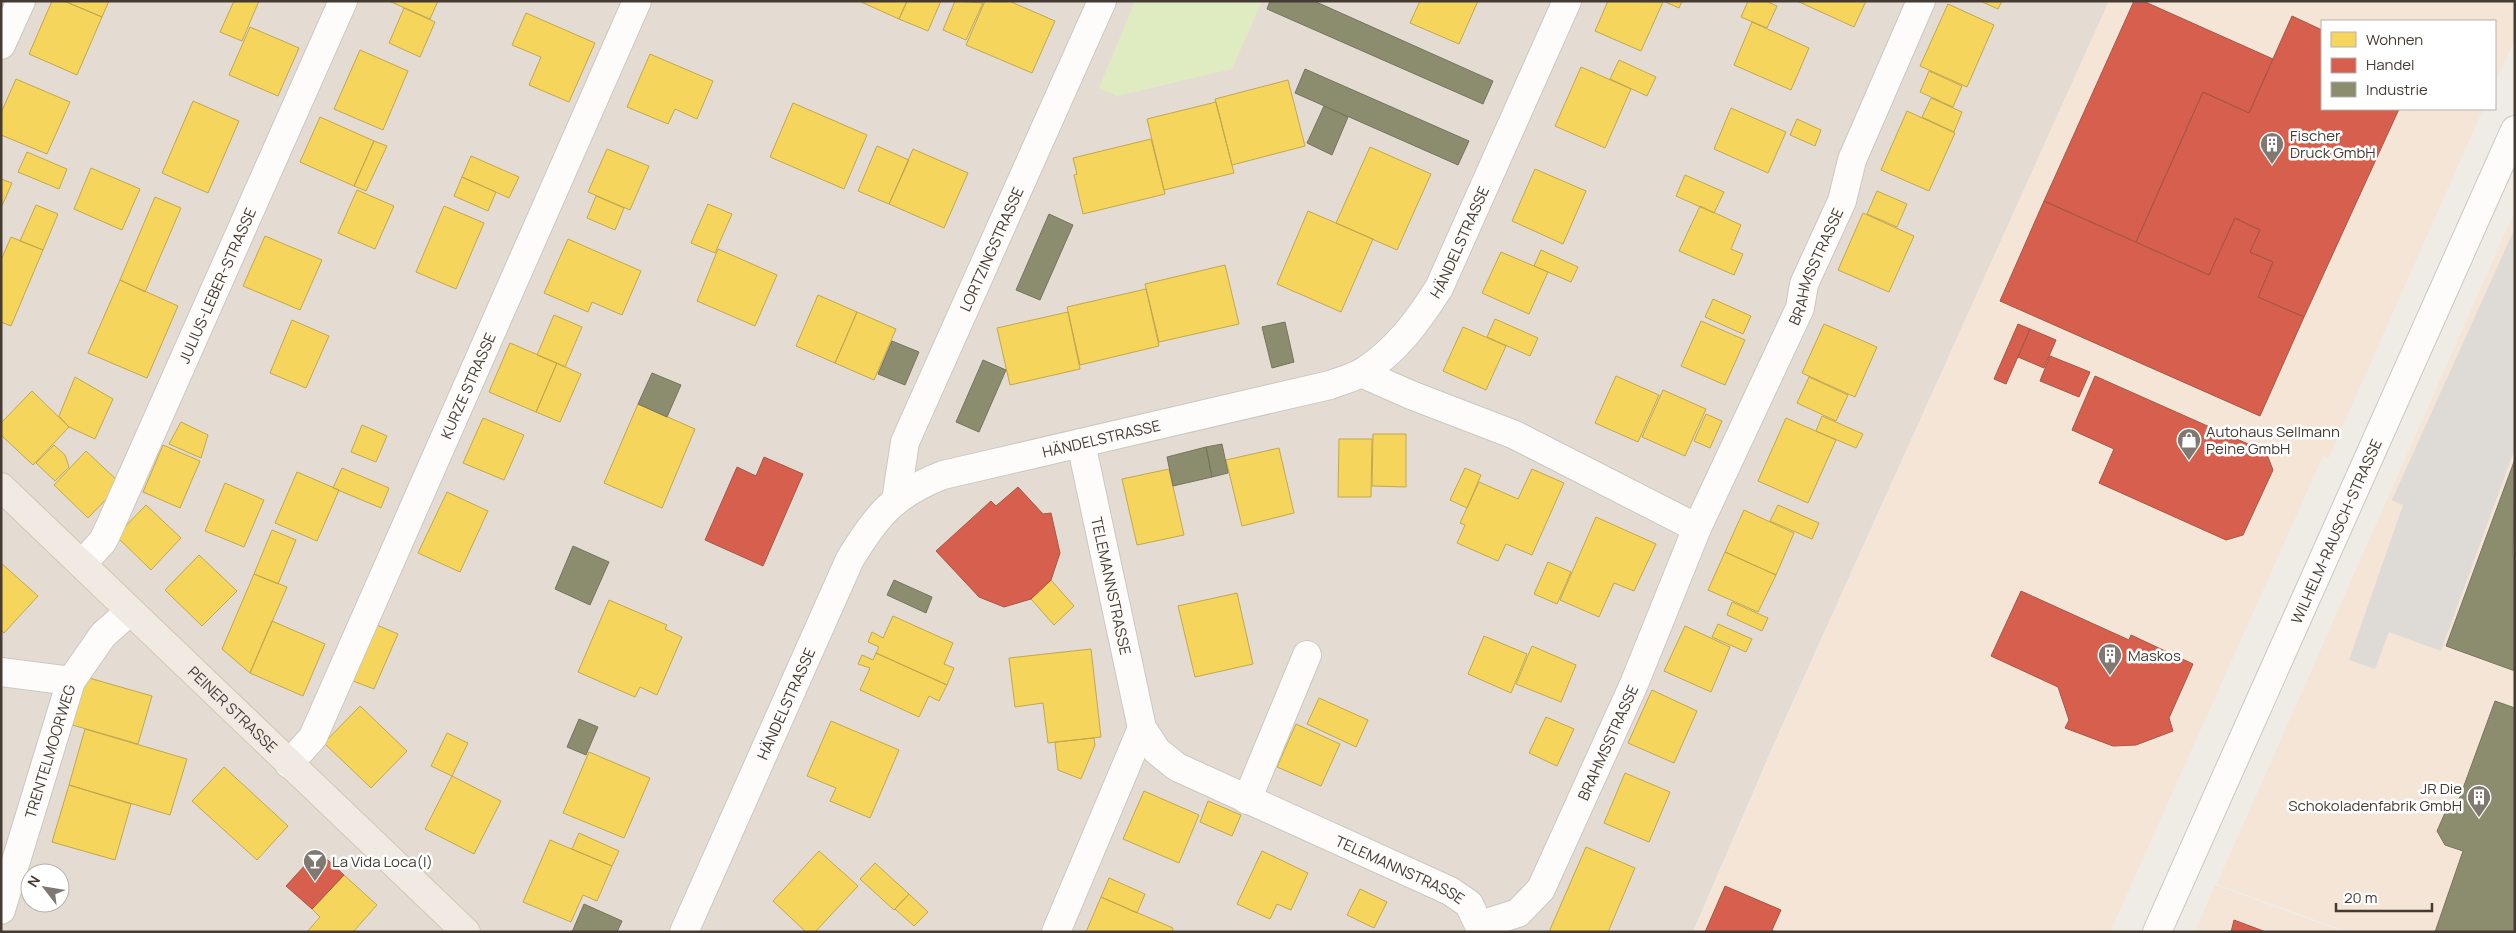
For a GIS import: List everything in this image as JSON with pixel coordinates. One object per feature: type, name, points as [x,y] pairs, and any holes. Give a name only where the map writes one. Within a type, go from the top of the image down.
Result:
[{"type":"main road","name":"PEINER STRASSE","points":[[1,487],[466,932]]},
{"type":"street","points":[[1,45],[20,1]]},
{"type":"street","name":"JULIUS-LEBER-STRASSE","points":[[82,564],[103,540],[110,526],[343,1]]},
{"type":"street","name":"KURZE STRASSE","points":[[289,764],[313,736],[637,1]]},
{"type":"street","name":"LORTZINGSTRASSE","points":[[896,501],[905,442],[1102,1]]},
{"type":"street","name":"HÄNDELSTRASSE","points":[[684,932],[850,559],[873,522],[916,485],[943,475],[1330,385],[1361,373],[1388,354],[1416,324],[1439,288],[1567,1]]},
{"type":"street","name":"BRAHMSSTRASSE","points":[[1481,928],[1518,913],[1541,889],[1634,684],[1697,528],[1800,308],[1804,284],[1842,201],[1852,160],[1921,1]]},
{"type":"street","name":"WILHELM-RAUSCH-STRASSE","points":[[2157,932],[2515,130]]},
{"type":"street","points":[[1361,373],[1411,395],[1515,435],[1697,528]]},
{"type":"street","name":"TELEMANNSTRASSE","points":[[1080,443],[1142,728],[1157,751],[1177,767],[1450,892],[1469,904],[1481,928]]},
{"type":"street","name":"TRENTELMOORWEG","points":[[1,910],[71,680],[104,635],[130,611]]},
{"type":"street","points":[[1247,800],[1307,655]]},
{"type":"street","points":[[1,672],[71,680]]},
{"type":"street","points":[[1056,932],[1142,728]]},
{"type":"shaded area","points":[[1,1],[2109,1],[1777,737],[1693,932],[1,932]]},
{"type":"shaded area","points":[[2109,1],[2515,1],[2515,38],[2496,81],[2496,20],[2321,20],[2321,110],[2483,110],[2328,459],[2323,456],[2110,932],[1694,932],[1778,737]]},
{"type":"shaded area","points":[[2515,211],[2515,932],[2349,932],[2217,884]]},
{"type":"shaded area","points":[[2515,228],[2515,448],[2441,651],[2389,632],[2375,669],[2349,660],[2403,505],[2392,500]]},
{"type":"shaded area","points":[[2215,885],[2343,932],[2195,932]]},
{"type":"green space","points":[[1135,1],[1262,1],[1232,69],[1117,96],[1099,88]]},
{"type":"building: Wohnen","points":[[52,1],[64,1],[102,17],[77,75],[29,54]]},
{"type":"building: Wohnen","points":[[64,1],[109,1],[102,17]]},
{"type":"building: Wohnen","points":[[234,1],[259,1],[242,41],[220,32]]},
{"type":"building: Wohnen","points":[[389,1],[438,1],[430,19]]},
{"type":"building: Wohnen","points":[[859,1],[907,1],[899,19]]},
{"type":"building: Wohnen","points":[[907,1],[941,1],[928,31],[899,19]]},
{"type":"building: Wohnen","points":[[955,1],[983,3],[966,40],[943,30]]},
{"type":"building: Wohnen","points":[[985,1],[1009,1],[1055,21],[1032,73],[966,45]]},
{"type":"building: Wohnen","points":[[1420,1],[1478,1],[1459,44],[1410,23]]},
{"type":"building: Wohnen","points":[[1608,1],[1663,2],[1641,51],[1595,31]]},
{"type":"building: Wohnen","points":[[1663,1],[1682,1],[1679,8]]},
{"type":"building: Wohnen","points":[[1748,1],[1766,1],[1777,6],[1767,28],[1741,17]]},
{"type":"building: Wohnen","points":[[1797,1],[1866,1],[1854,27]]},
{"type":"building: Wohnen","points":[[1980,1],[2002,1],[1998,9]]},
{"type":"building: Wohnen","points":[[1948,4],[1994,25],[1967,87],[1920,66]]},
{"type":"building: Wohnen","points":[[404,8],[435,22],[420,57],[389,43]]},
{"type":"building: Wohnen","points":[[526,13],[595,43],[569,102],[529,85],[541,57],[512,45]]},
{"type":"building: Wohnen","points":[[1752,22],[1809,48],[1791,90],[1734,65]]},
{"type":"building: Wohnen","points":[[250,27],[299,48],[278,96],[229,75]]},
{"type":"building: Wohnen","points":[[360,50],[408,71],[383,130],[334,109]]},
{"type":"building: Wohnen","points":[[650,54],[713,81],[697,119],[675,109],[668,124],[627,107]]},
{"type":"building: Wohnen","points":[[1619,60],[1656,77],[1647,96],[1610,79]]},
{"type":"building: Wohnen","points":[[1581,67],[1631,89],[1605,148],[1555,126]]},
{"type":"building: Wohnen","points":[[1929,71],[1962,86],[1953,107],[1920,92]]},
{"type":"building: Wohnen","points":[[16,79],[70,102],[47,154],[1,135],[1,113]]},
{"type":"building: Wohnen","points":[[1288,80],[1305,146],[1232,165],[1215,99]]},
{"type":"building: Wohnen","points":[[1931,98],[1962,112],[1954,132],[1922,117]]},
{"type":"building: Wohnen","points":[[193,101],[239,121],[208,193],[162,173]]},
{"type":"building: Wohnen","points":[[1216,102],[1234,173],[1164,190],[1147,119]]},
{"type":"building: Wohnen","points":[[793,103],[867,135],[844,189],[770,157]]},
{"type":"building: Wohnen","points":[[1731,108],[1786,132],[1768,173],[1714,149]]},
{"type":"building: Wohnen","points":[[1907,111],[1955,133],[1929,191],[1881,170]]},
{"type":"building: Wohnen","points":[[320,117],[374,141],[354,186],[300,162]]},
{"type":"building: Wohnen","points":[[1797,119],[1821,130],[1815,146],[1790,135]]},
{"type":"building: Wohnen","points":[[1151,139],[1165,194],[1083,214],[1074,175],[1077,174],[1073,158]]},
{"type":"building: Wohnen","points":[[374,141],[387,146],[366,191],[354,186]]},
{"type":"building: Wohnen","points":[[877,146],[909,160],[889,204],[858,191]]},
{"type":"building: Wohnen","points":[[1370,147],[1431,174],[1397,250],[1336,223]]},
{"type":"building: Wohnen","points":[[607,149],[649,166],[630,210],[588,192]]},
{"type":"building: Wohnen","points":[[913,149],[968,173],[944,228],[889,204]]},
{"type":"building: Wohnen","points":[[27,152],[67,169],[59,189],[18,172]]},
{"type":"building: Wohnen","points":[[471,156],[519,177],[509,198],[462,177]]},
{"type":"building: Wohnen","points":[[91,168],[140,189],[122,230],[74,209]]},
{"type":"building: Wohnen","points":[[1535,169],[1586,191],[1563,244],[1512,221]]},
{"type":"building: Wohnen","points":[[1685,175],[1724,192],[1714,213],[1676,196]]},
{"type":"building: Wohnen","points":[[462,177],[496,192],[488,211],[454,196]]},
{"type":"building: Wohnen","points":[[1,179],[12,183],[1,208]]},
{"type":"building: Wohnen","points":[[357,190],[394,206],[375,249],[338,233]]},
{"type":"building: Wohnen","points":[[1877,191],[1907,204],[1897,227],[1867,214]]},
{"type":"building: Wohnen","points":[[596,196],[624,208],[615,230],[587,218]]},
{"type":"building: Wohnen","points":[[155,197],[181,208],[145,292],[120,280]]},
{"type":"building: Wohnen","points":[[708,204],[732,214],[715,253],[691,243]]},
{"type":"building: Wohnen","points":[[36,205],[58,214],[43,250],[20,241]]},
{"type":"building: Wohnen","points":[[444,206],[484,223],[456,289],[416,272]]},
{"type":"building: Wohnen","points":[[1700,206],[1741,225],[1731,249],[1743,254],[1734,275],[1679,251]]},
{"type":"building: Wohnen","points":[[1308,211],[1373,239],[1341,312],[1277,284]]},
{"type":"building: Wohnen","points":[[1863,213],[1914,236],[1889,292],[1838,270]]},
{"type":"building: Wohnen","points":[[265,236],[322,260],[300,310],[243,286]]},
{"type":"building: Wohnen","points":[[11,237],[43,250],[11,326],[1,322],[1,260]]},
{"type":"building: Wohnen","points":[[568,239],[641,271],[622,315],[592,302],[588,312],[544,293]]},
{"type":"building: Wohnen","points":[[718,249],[777,275],[755,326],[697,301]]},
{"type":"building: Wohnen","points":[[1541,250],[1578,267],[1571,282],[1534,266]]},
{"type":"building: Wohnen","points":[[1501,252],[1548,272],[1529,314],[1482,293]]},
{"type":"building: Wohnen","points":[[1225,265],[1239,324],[1159,342],[1145,284]]},
{"type":"building: Wohnen","points":[[120,280],[178,306],[147,378],[88,353]]},
{"type":"building: Wohnen","points":[[1146,289],[1159,346],[1080,365],[1067,307]]},
{"type":"building: Wohnen","points":[[818,295],[857,312],[835,363],[796,346]]},
{"type":"building: Wohnen","points":[[1713,299],[1751,316],[1743,334],[1705,317]]},
{"type":"building: Wohnen","points":[[857,312],[896,329],[874,380],[835,363]]},
{"type":"building: Wohnen","points":[[1068,312],[1080,369],[1010,385],[997,328]]},
{"type":"building: Wohnen","points":[[554,315],[582,327],[565,367],[537,355]]},
{"type":"building: Wohnen","points":[[1495,319],[1538,338],[1530,356],[1487,337]]},
{"type":"building: Wohnen","points":[[292,320],[329,336],[306,388],[270,373]]},
{"type":"building: Wohnen","points":[[1701,321],[1745,340],[1725,385],[1681,366]]},
{"type":"building: Wohnen","points":[[1824,324],[1877,347],[1855,397],[1802,373]]},
{"type":"building: Wohnen","points":[[1463,327],[1506,346],[1486,390],[1443,371]]},
{"type":"building: Wohnen","points":[[510,343],[557,363],[536,412],[489,392]]},
{"type":"building: Wohnen","points":[[557,363],[581,374],[560,422],[536,412]]},
{"type":"building: Wohnen","points":[[1616,376],[1659,395],[1638,442],[1595,423]]},
{"type":"building: Wohnen","points":[[75,377],[113,399],[95,439],[69,427],[59,416]]},
{"type":"building: Wohnen","points":[[1809,377],[1848,395],[1836,421],[1797,403]]},
{"type":"building: Wohnen","points":[[1663,390],[1706,409],[1685,456],[1642,437]]},
{"type":"building: Wohnen","points":[[32,391],[69,427],[33,465],[1,435],[1,423]]},
{"type":"building: Wohnen","points":[[638,404],[695,429],[662,508],[604,483]]},
{"type":"building: Wohnen","points":[[1706,414],[1722,421],[1710,448],[1694,441]]},
{"type":"building: Wohnen","points":[[1822,416],[1863,434],[1856,448],[1816,431]]},
{"type":"building: Wohnen","points":[[483,418],[524,435],[504,480],[463,463]]},
{"type":"building: Wohnen","points":[[1786,418],[1836,440],[1808,503],[1758,481]]},
{"type":"building: Wohnen","points":[[181,422],[208,435],[201,458],[169,444]]},
{"type":"building: Wohnen","points":[[362,425],[387,436],[376,462],[351,452]]},
{"type":"building: Wohnen","points":[[1373,434],[1406,434],[1406,487],[1372,486]]},
{"type":"building: Wohnen","points":[[1339,439],[1372,439],[1371,497],[1338,497]]},
{"type":"building: Wohnen","points":[[54,445],[65,455],[69,467],[55,481],[36,463]]},
{"type":"building: Wohnen","points":[[163,445],[200,461],[180,508],[143,492]]},
{"type":"building: Wohnen","points":[[1279,448],[1294,513],[1242,526],[1226,460]]},
{"type":"building: Wohnen","points":[[86,451],[121,484],[88,518],[54,485]]},
{"type":"building: Wohnen","points":[[342,468],[389,488],[381,508],[333,488]]},
{"type":"building: Wohnen","points":[[1465,468],[1481,475],[1467,508],[1450,500]]},
{"type":"building: Wohnen","points":[[1169,469],[1184,535],[1137,545],[1122,479]]},
{"type":"building: Wohnen","points":[[1532,469],[1564,483],[1532,555],[1506,544],[1498,561],[1457,543],[1465,525],[1460,523],[1479,482],[1518,499]]},
{"type":"building: Wohnen","points":[[297,472],[339,490],[317,541],[275,523]]},
{"type":"building: Wohnen","points":[[225,483],[264,500],[244,547],[205,531]]},
{"type":"building: Wohnen","points":[[447,492],[488,511],[460,572],[418,553]]},
{"type":"building: Wohnen","points":[[146,505],[181,538],[151,570],[116,536]]},
{"type":"building: Wohnen","points":[[1778,505],[1819,523],[1812,539],[1770,521]]},
{"type":"building: Wohnen","points":[[1744,510],[1794,533],[1776,575],[1725,552]]},
{"type":"building: Wohnen","points":[[1596,517],[1656,544],[1634,591],[1614,583],[1599,617],[1560,600]]},
{"type":"building: Wohnen","points":[[272,530],[296,540],[278,584],[254,574]]},
{"type":"building: Wohnen","points":[[1725,552],[1776,575],[1758,612],[1708,590]]},
{"type":"building: Wohnen","points":[[199,555],[237,591],[202,626],[165,590]]},
{"type":"building: Wohnen","points":[[1548,562],[1571,572],[1557,604],[1534,594]]},
{"type":"building: Wohnen","points":[[1,563],[38,596],[4,633],[1,630]]},
{"type":"building: Wohnen","points":[[254,574],[287,587],[250,673],[222,649]]},
{"type":"building: Wohnen","points":[[1051,580],[1074,606],[1054,625],[1031,599]]},
{"type":"building: Wohnen","points":[[1237,593],[1253,664],[1195,677],[1178,606]]},
{"type":"building: Wohnen","points":[[609,600],[667,625],[665,629],[682,637],[657,695],[640,687],[635,697],[578,672]]},
{"type":"building: Wohnen","points":[[1732,602],[1768,618],[1762,631],[1727,615]]},
{"type":"building: Wohnen","points":[[893,616],[953,643],[944,664],[954,668],[947,685],[876,653],[879,647],[868,642],[872,632],[883,638]]},
{"type":"building: Wohnen","points":[[272,621],[325,644],[303,696],[250,673]]},
{"type":"building: Wohnen","points":[[1718,624],[1752,639],[1746,652],[1712,637]]},
{"type":"building: Wohnen","points":[[377,625],[398,634],[374,689],[353,681]]},
{"type":"building: Wohnen","points":[[1685,626],[1730,647],[1711,692],[1664,671]]},
{"type":"building: Wohnen","points":[[1484,636],[1527,654],[1511,693],[1468,674]]},
{"type":"building: Wohnen","points":[[1532,646],[1576,665],[1561,702],[1516,684]]},
{"type":"building: Wohnen","points":[[1091,649],[1101,737],[1048,743],[1043,703],[1015,707],[1009,658]]},
{"type":"building: Wohnen","points":[[876,653],[947,685],[939,701],[929,696],[919,717],[860,690],[870,668],[858,664],[862,655],[873,660]]},
{"type":"building: Wohnen","points":[[82,676],[152,696],[138,744],[69,724]]},
{"type":"building: Wohnen","points":[[1652,690],[1697,711],[1674,763],[1628,743]]},
{"type":"building: Wohnen","points":[[1319,698],[1368,720],[1356,747],[1307,724]]},
{"type":"building: Wohnen","points":[[360,706],[407,751],[371,788],[324,743]]},
{"type":"building: Wohnen","points":[[1546,717],[1574,729],[1557,766],[1529,753]]},
{"type":"building: Wohnen","points":[[831,721],[899,750],[870,818],[830,801],[836,788],[807,776]]},
{"type":"building: Wohnen","points":[[1296,724],[1340,744],[1321,786],[1277,767]]},
{"type":"building: Wohnen","points":[[85,729],[187,759],[170,815],[69,785]]},
{"type":"building: Wohnen","points":[[447,733],[468,743],[452,776],[431,766]]},
{"type":"building: Wohnen","points":[[1094,738],[1095,745],[1081,779],[1058,770],[1055,742]]},
{"type":"building: Wohnen","points":[[589,752],[650,778],[624,838],[563,813]]},
{"type":"building: Wohnen","points":[[224,767],[288,826],[257,860],[192,801]]},
{"type":"building: Wohnen","points":[[1625,773],[1670,792],[1649,842],[1604,823]]},
{"type":"building: Wohnen","points":[[452,776],[501,801],[474,854],[425,829]]},
{"type":"building: Wohnen","points":[[69,785],[131,804],[115,860],[52,842]]},
{"type":"building: Wohnen","points":[[1144,791],[1199,815],[1179,863],[1123,839]]},
{"type":"building: Wohnen","points":[[1208,801],[1241,815],[1232,836],[1200,822]]},
{"type":"building: Wohnen","points":[[579,833],[619,851],[612,866],[572,849]]},
{"type":"building: Wohnen","points":[[550,840],[612,866],[597,901],[583,895],[571,922],[523,902]]},
{"type":"building: Wohnen","points":[[1586,847],[1635,868],[1608,932],[1549,932]]},
{"type":"building: Wohnen","points":[[819,851],[858,886],[815,932],[806,932],[773,901]]},
{"type":"building: Wohnen","points":[[1262,851],[1308,873],[1291,910],[1277,904],[1270,919],[1237,904]]},
{"type":"building: Wohnen","points":[[875,863],[909,894],[894,910],[860,879]]},
{"type":"building: Wohnen","points":[[344,875],[377,905],[353,932],[307,932],[320,917],[312,909]]},
{"type":"building: Wohnen","points":[[1109,878],[1145,894],[1137,913],[1101,897]]},
{"type":"building: Wohnen","points":[[1360,889],[1387,902],[1374,928],[1347,915]]},
{"type":"building: Wohnen","points":[[909,894],[928,912],[914,926],[895,909]]},
{"type":"building: Wohnen","points":[[1101,897],[1173,928],[1172,932],[1086,932]]},
{"type":"building: Handel","points":[[2134,1],[2143,1],[2273,59],[2249,113],[2203,92],[2136,242],[2044,201]]},
{"type":"building: Handel","name":"Fischer Druck GmbH","points":[[2292,16],[2321,30],[2321,110],[2399,110],[2304,317],[2258,297],[2273,262],[2250,252],[2260,230],[2235,218],[2209,275],[2136,242],[2203,92],[2249,113]]},
{"type":"building: Handel","points":[[2044,201],[2209,275],[2235,218],[2260,230],[2250,252],[2273,262],[2258,297],[2304,317],[2260,416],[2000,301]]},
{"type":"building: Handel","points":[[2018,324],[2030,329],[2006,384],[1994,379]]},
{"type":"building: Handel","points":[[2030,329],[2056,340],[2044,368],[2018,357]]},
{"type":"building: Handel","points":[[2050,356],[2090,372],[2079,397],[2040,381]]},
{"type":"building: Handel","name":"Autohaus Sellmann Peine GmbH","points":[[2095,376],[2266,452],[2273,470],[2243,535],[2226,540],[2099,483],[2114,449],[2072,430]]},
{"type":"building: Handel","points":[[764,457],[803,474],[763,566],[705,540],[737,467],[756,476]]},
{"type":"building: Handel","points":[[1018,487],[1043,514],[1051,513],[1060,553],[1051,580],[1031,599],[1004,607],[979,597],[936,551],[991,501],[996,506]]},
{"type":"building: Handel","name":"Maskos","points":[[2021,591],[2129,640],[2131,635],[2193,664],[2169,718],[2173,731],[2136,745],[2113,746],[2065,728],[2069,720],[2058,687],[1991,656]]},
{"type":"building: Handel","points":[[318,851],[344,875],[312,909],[286,886]]},
{"type":"building: Handel","points":[[1725,886],[1781,910],[1772,930],[1775,932],[1705,932]]},
{"type":"building: Handel","points":[[2234,920],[2266,932],[2231,932]]},
{"type":"building: Industrie","points":[[1270,1],[1314,1],[1493,81],[1483,104],[1267,9]]},
{"type":"building: Industrie","points":[[1305,69],[1469,141],[1458,165],[1295,93]]},
{"type":"building: Industrie","points":[[1324,106],[1348,117],[1332,155],[1307,143]]},
{"type":"building: Industrie","points":[[1049,214],[1073,225],[1040,300],[1016,290]]},
{"type":"building: Industrie","points":[[1285,322],[1294,362],[1272,368],[1262,327]]},
{"type":"building: Industrie","points":[[892,341],[919,352],[905,385],[878,374]]},
{"type":"building: Industrie","points":[[983,360],[1006,370],[979,432],[956,422]]},
{"type":"building: Industrie","points":[[652,373],[681,385],[667,417],[638,404]]},
{"type":"building: Industrie","points":[[1222,444],[1228,473],[1212,477],[1206,447]]},
{"type":"building: Industrie","points":[[1206,447],[1212,477],[1173,486],[1167,457]]},
{"type":"building: Industrie","points":[[2515,459],[2513,555],[2515,556],[2515,671],[2446,646]]},
{"type":"building: Industrie","points":[[573,546],[609,562],[590,605],[555,589]]},
{"type":"building: Industrie","points":[[894,580],[932,597],[926,613],[887,595]]},
{"type":"building: Industrie","name":"JR Die Schokoladenfabrik GmbH","points":[[2495,701],[2515,708],[2515,932],[2435,932],[2463,851],[2445,845],[2437,831],[2448,806],[2458,802]]},
{"type":"building: Industrie","points":[[579,719],[598,727],[586,755],[567,747]]},
{"type":"building: Industrie","points":[[584,904],[622,921],[617,932],[572,932]]},
{"type":"place","name":"Fischer Druck GmbH","points":[[2272,165]]},
{"type":"place","name":"Autohaus Sellmann Peine GmbH","points":[[2189,461]]},
{"type":"place","name":"Maskos","points":[[2110,676]]},
{"type":"place","name":"JR Die Schokoladenfabrik GmbH","points":[[2479,818]]},
{"type":"place","name":"La Vida Loca(l)","points":[[315,882]]}]
